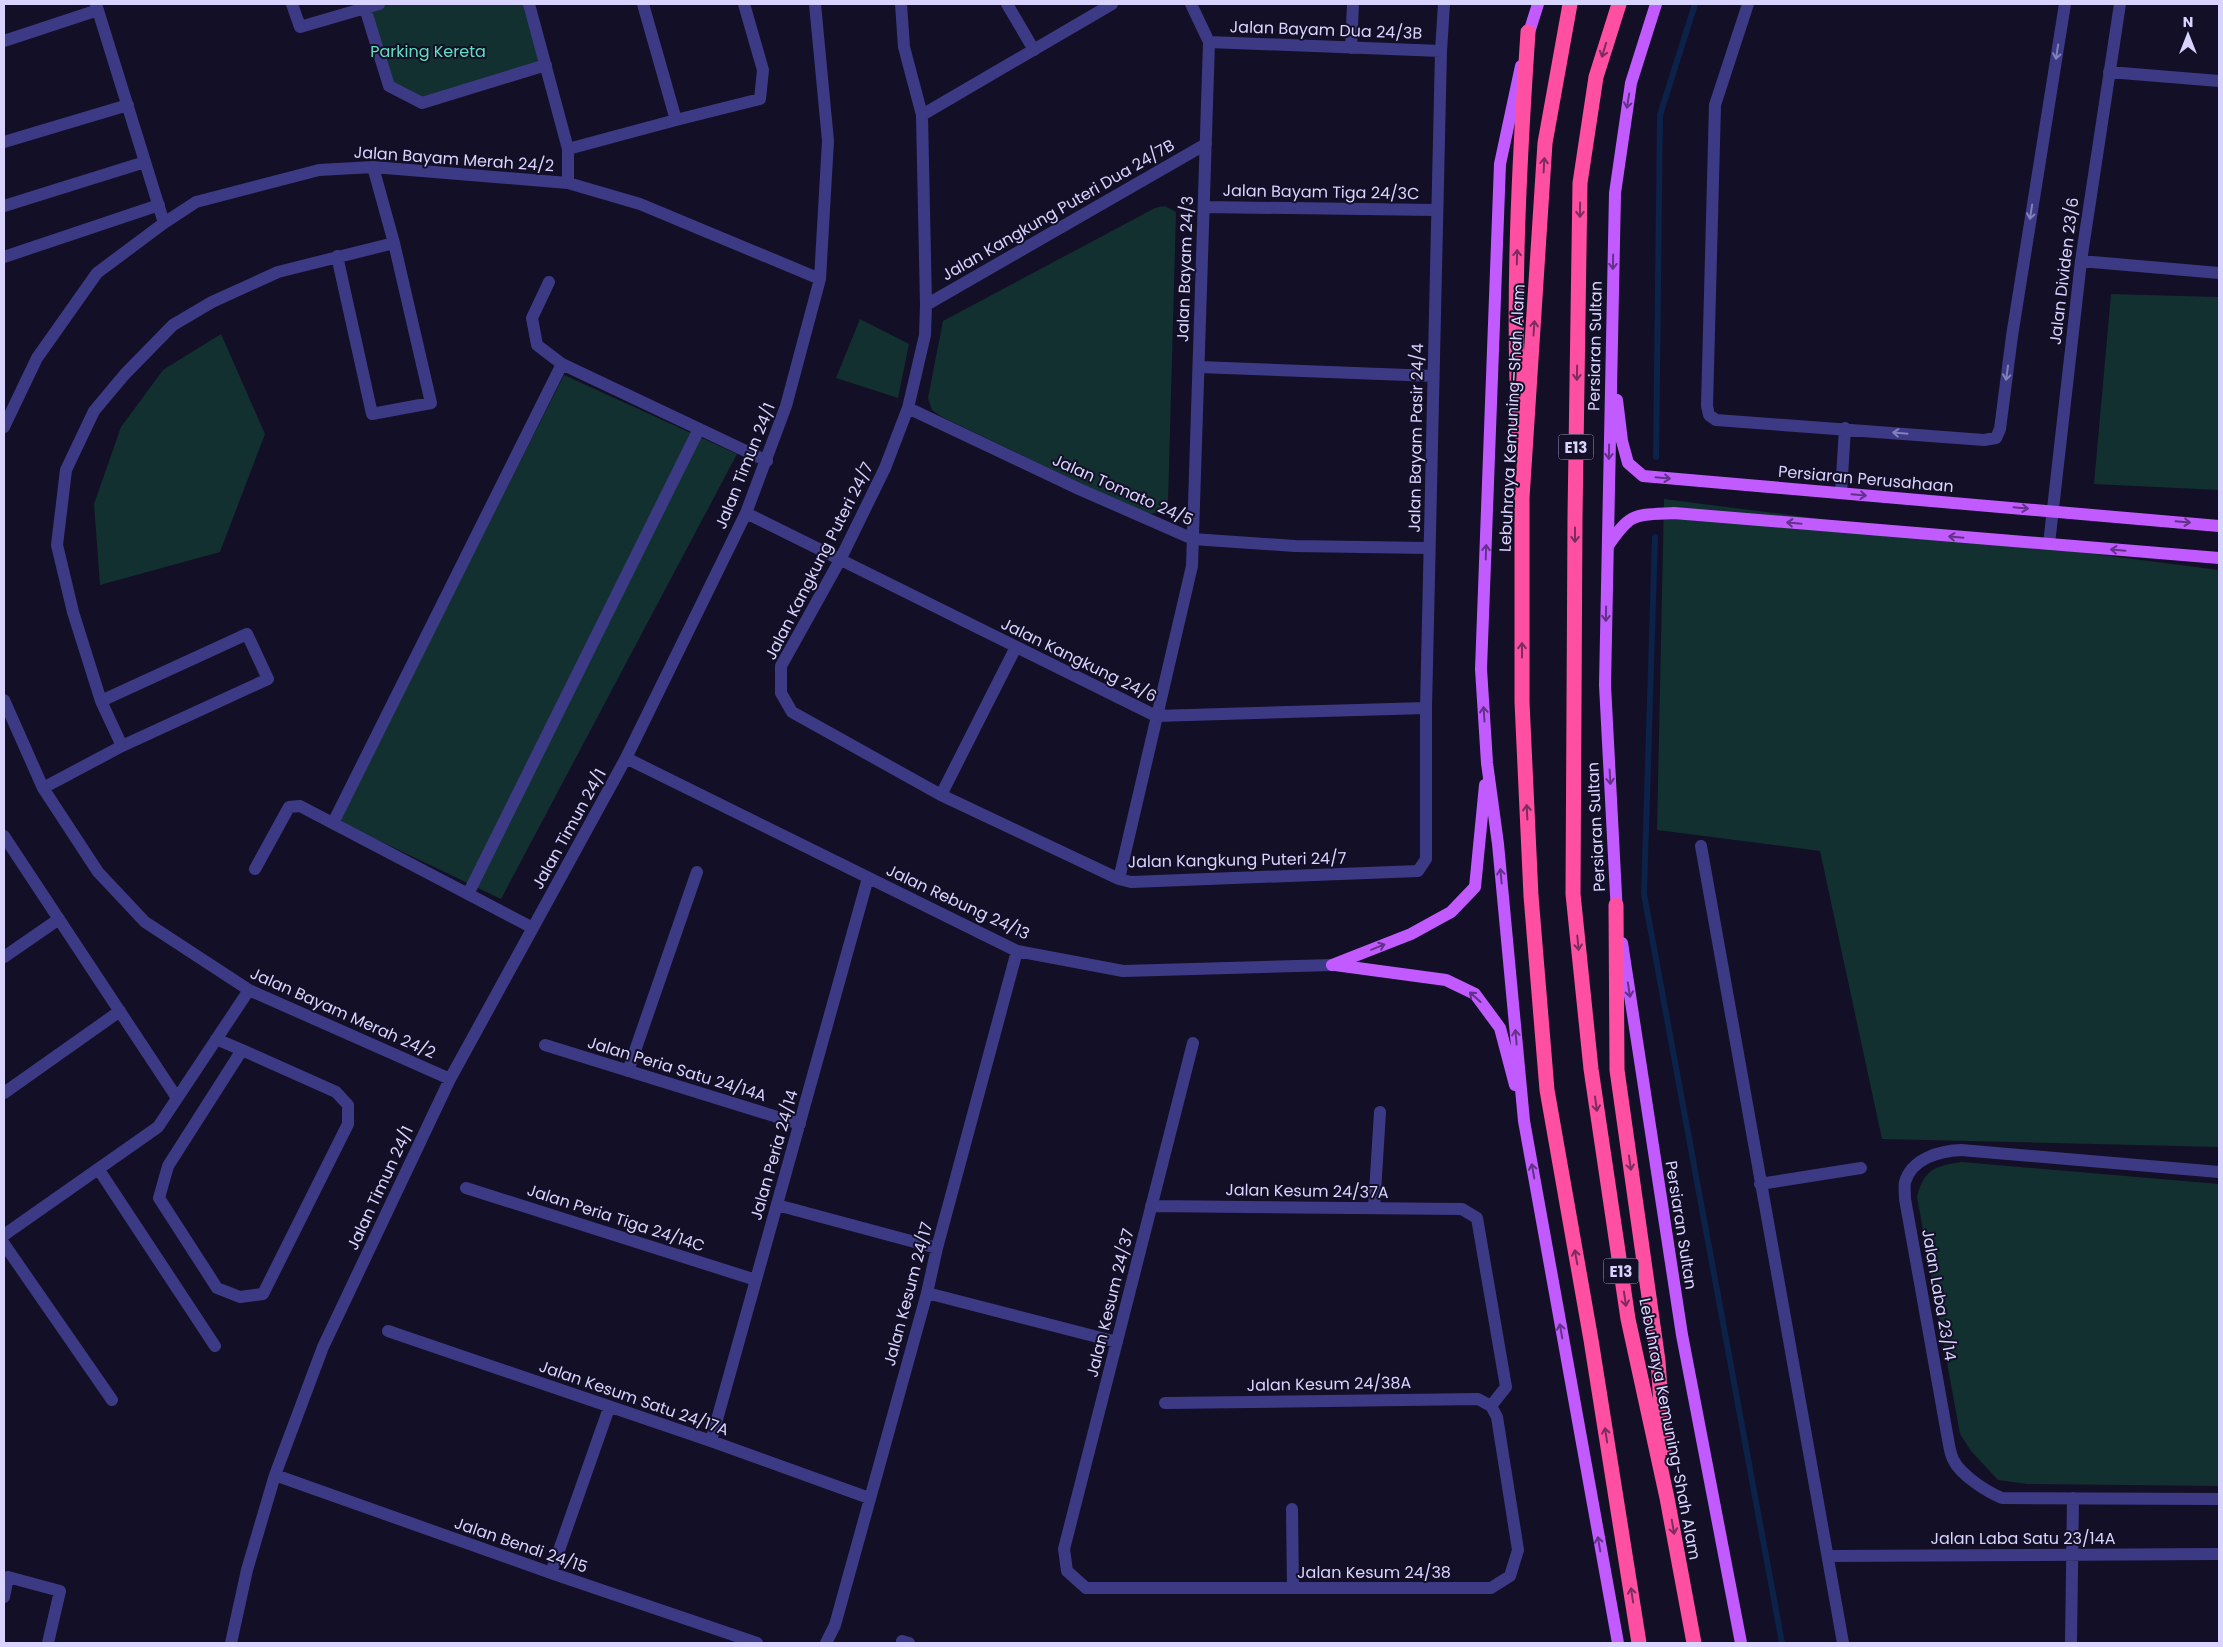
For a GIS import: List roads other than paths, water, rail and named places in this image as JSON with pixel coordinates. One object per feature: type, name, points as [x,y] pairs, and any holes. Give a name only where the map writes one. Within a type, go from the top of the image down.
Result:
[{"type":"highway","name":"Lebuhraya Kemuning–Shah Alam","points":[[1570,4],[1545,143],[1522,498],[1522,702],[1531,896],[1547,1090],[1591,1340],[1640,1643]]},
{"type":"highway","name":"Lebuhraya Kemuning-Shah Alam","points":[[1618,4],[1596,76],[1580,183],[1575,517],[1573,894],[1591,1069],[1628,1319],[1667,1498],[1694,1643]]},
{"type":"highway","points":[[1522,498],[1516,372],[1516,278],[1519,175],[1528,32]]},
{"type":"highway","points":[[1616,905],[1617,1070],[1658,1361],[1667,1498]]},
{"type":"main road","points":[[1524,1121],[1499,854],[1487,763],[1481,669],[1500,164],[1528,32],[1538,4]]},
{"type":"main road","name":"Persiaran Sultan","points":[[1656,4],[1631,83],[1615,193],[1605,685],[1616,905],[1682,1335],[1741,1643]]},
{"type":"main road","name":"Persiaran Perusahaan","points":[[1611,350],[1622,441],[1628,463],[1643,476],[2219,526]]},
{"type":"main road","points":[[1608,547],[1623,525],[1637,515],[1674,513],[2219,558]]},
{"type":"main road","points":[[1332,965],[1411,934],[1451,912],[1475,887],[1487,763]]},
{"type":"main road","points":[[1332,965],[1446,980],[1475,994],[1500,1028],[1524,1121],[1618,1643]]},
{"type":"street","points":[[292,4],[300,27],[379,4]]},
{"type":"street","points":[[529,4],[568,149],[568,183]]},
{"type":"street","points":[[643,4],[676,120]]},
{"type":"street","points":[[568,149],[760,98],[764,70],[744,4]]},
{"type":"street","name":"Jalan Timun 24/1","points":[[231,1643],[247,1570],[275,1475],[323,1347],[450,1079],[626,758],[746,514],[767,461],[786,406],[820,279],[828,141],[815,4]]},
{"type":"street","name":"Jalan Kangkung Puteri 24/7","points":[[901,4],[904,48],[922,115],[925,335],[908,408],[885,468],[840,560],[781,666],[781,693],[792,712],[941,795],[1119,879],[1131,882],[1418,871]]},
{"type":"street","points":[[1006,4],[1034,50]]},
{"type":"street","points":[[922,115],[1112,4]]},
{"type":"street","name":"Jalan Bayam 24/3","points":[[1119,879],[1192,566],[1209,42],[1191,4]]},
{"type":"street","points":[[1352,48],[1353,4]]},
{"type":"street","name":"Jalan Bayam Pasir 24/4","points":[[1418,871],[1426,859],[1429,548],[1441,51],[1444,4]]},
{"type":"street","points":[[1748,4],[1716,105],[1707,406],[1709,415],[1716,420],[1845,428],[1984,440],[1996,438],[2000,429],[2012,336],[2065,4]]},
{"type":"street","name":"Jalan Dividen 23/6","points":[[2049,544],[2081,261],[2120,4]]},
{"type":"street","points":[[4,41],[97,7],[164,223]]},
{"type":"street","points":[[365,8],[389,86],[422,103],[546,65]]},
{"type":"street","name":"Jalan Bayam Dua 24/3B","points":[[1209,42],[1441,51]]},
{"type":"street","points":[[2109,72],[2219,81]]},
{"type":"street","points":[[4,142],[128,105]]},
{"type":"street","name":"Jalan Kangkung Puteri Dua 24/7B","points":[[926,305],[1206,144]]},
{"type":"street","points":[[4,206],[145,162]]},
{"type":"street","points":[[336,256],[372,414],[431,402],[394,243],[374,167]]},
{"type":"street","name":"Jalan Bayam Merah 24/2","points":[[4,427],[37,358],[97,273],[164,223],[196,202],[319,170],[374,167],[568,183],[640,204],[820,279]]},
{"type":"street","points":[[4,257],[159,205]]},
{"type":"street","name":"Jalan Bayam Tiga 24/3C","points":[[1204,207],[1437,210]]},
{"type":"street","points":[[122,746],[101,701],[73,612],[57,545],[66,470],[94,411],[125,374],[173,325],[212,302],[278,272],[394,243]]},
{"type":"street","points":[[2081,261],[2219,273]]},
{"type":"street","points":[[549,282],[532,318],[537,345],[562,364],[767,461]]},
{"type":"street","points":[[333,823],[562,364]]},
{"type":"street","points":[[1198,366],[1433,376]]},
{"type":"street","name":"Jalan Tomato 24/5","points":[[908,408],[1079,489],[1192,539],[1294,546],[1429,548]]},
{"type":"street","points":[[1841,493],[1845,428]]},
{"type":"street","points":[[468,894],[700,429]]},
{"type":"street","name":"Jalan Kangkung 24/6","points":[[746,514],[1156,716],[1426,708]]},
{"type":"street","points":[[42,788],[122,746],[268,679],[247,634],[101,701]]},
{"type":"street","points":[[941,795],[1016,647]]},
{"type":"street","name":"Jalan Bayam Merah 24/2","points":[[4,700],[42,788],[98,872],[145,922],[249,990],[450,1079]]},
{"type":"street","name":"Jalan Rebung 24/13","points":[[626,758],[1017,951],[1122,971],[1332,965]]},
{"type":"street","points":[[255,868],[289,807],[300,806],[533,928]]},
{"type":"street","points":[[4,836],[177,1098]]},
{"type":"street","points":[[1701,846],[1843,1643]]},
{"type":"street","points":[[628,1071],[697,872]]},
{"type":"street","name":"Jalan Peria 24/14","points":[[711,1441],[868,878]]},
{"type":"street","points":[[4,957],[59,919]]},
{"type":"street","name":"Jalan Kesum 24/17","points":[[826,1643],[834,1625],[927,1293],[937,1248],[1017,951]]},
{"type":"street","points":[[4,1234],[99,1170],[158,1127],[249,990]]},
{"type":"street","points":[[4,1093],[120,1010]]},
{"type":"street","points":[[216,1039],[242,1050],[336,1092],[348,1105],[348,1124],[263,1294],[240,1297],[217,1288],[159,1198],[168,1166],[242,1050]]},
{"type":"street","name":"Jalan Kesum 24/37","points":[[1067,1571],[1064,1549],[1193,1043]]},
{"type":"street","name":"Jalan Peria Satu 24/14A","points":[[545,1045],[800,1124]]},
{"type":"street","points":[[1374,1208],[1380,1112]]},
{"type":"street","name":"Jalan Laba 23/14","points":[[2219,1172],[1961,1150],[1944,1151],[1928,1156],[1913,1169],[1905,1182],[1907,1208],[1949,1445],[1954,1462],[1990,1493],[2002,1498],[2219,1499]]},
{"type":"street","points":[[1760,1184],[1861,1168]]},
{"type":"street","points":[[99,1170],[214,1346]]},
{"type":"street","name":"Jalan Peria Tiga 24/14C","points":[[466,1188],[756,1280]]},
{"type":"street","points":[[777,1205],[937,1248]]},
{"type":"street","name":"Jalan Kesum 24/37A","points":[[1151,1206],[1462,1209],[1477,1218],[1506,1387],[1491,1406]]},
{"type":"street","points":[[4,1244],[112,1400]]},
{"type":"street","points":[[927,1293],[1116,1342]]},
{"type":"street","name":"Jalan Kesum Satu 24/17A","points":[[388,1331],[609,1408],[711,1441],[869,1498]]},
{"type":"street","name":"Jalan Kesum 24/38A","points":[[1165,1403],[1478,1399],[1491,1406]]},
{"type":"street","name":"Jalan Kesum 24/38","points":[[1067,1571],[1086,1588],[1492,1588],[1510,1576],[1518,1550],[1497,1417],[1491,1406]]},
{"type":"street","points":[[551,1573],[609,1408]]},
{"type":"street","name":"Jalan Bendi 24/15","points":[[275,1475],[551,1573],[757,1643]]},
{"type":"street","points":[[2071,1643],[2074,1554],[2073,1498]]},
{"type":"street","points":[[1292,1509],[1293,1588]]},
{"type":"street","name":"Jalan Laba Satu 23/14A","points":[[1828,1556],[2219,1554]]},
{"type":"street","points":[[4,1597],[8,1577],[60,1590],[48,1643]]},
{"type":"waterway","points":[[1656,457],[1660,115],[1695,4]]},
{"type":"waterway","points":[[1655,537],[1644,894],[1782,1643]]},
{"type":"park label","name":"Parking Kereta","points":[[428,51]]}]
